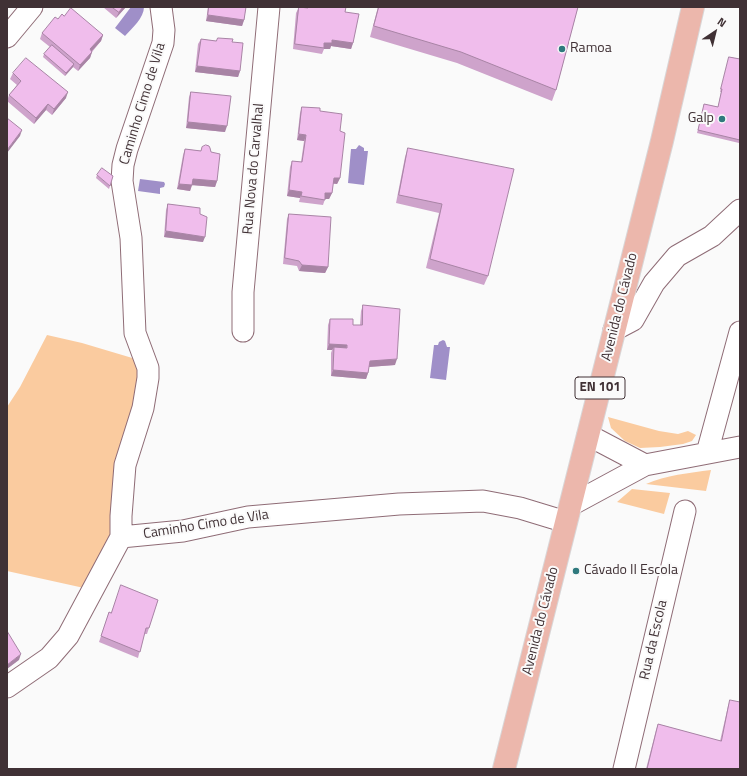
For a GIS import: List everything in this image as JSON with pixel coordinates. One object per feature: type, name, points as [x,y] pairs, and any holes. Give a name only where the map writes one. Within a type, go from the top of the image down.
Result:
[{"type":"main road","name":"Avenida do Cávado","points":[[504,769],[662,141],[693,7]]},
{"type":"street","points":[[7,37],[32,7]]},
{"type":"street","name":"Caminho Cimo de Vila","points":[[161,7],[164,30],[162,43],[123,165],[122,181],[131,238],[135,334],[148,368],[148,378],[143,408],[125,465],[121,537],[183,531],[248,517],[400,504],[483,501],[520,508],[568,513]]},
{"type":"street","name":"Rua Nova do Carvalhal","points":[[244,331],[243,292],[270,7]]},
{"type":"street","points":[[614,330],[633,320],[654,283],[677,256],[712,236],[740,210]]},
{"type":"street","points":[[707,453],[740,332]]},
{"type":"street","points":[[588,436],[645,465]]},
{"type":"street","points":[[568,513],[645,465],[740,447]]},
{"type":"street","name":"Rua da Escola","points":[[624,769],[685,511]]},
{"type":"street","points":[[7,687],[49,658],[68,636],[121,537]]},
{"type":"shaded area","points":[[131,7],[144,7],[142,15],[137,23],[125,36],[115,28]]},
{"type":"shaded area","points":[[359,145],[364,148],[364,151],[368,151],[364,185],[348,183],[351,149],[356,149]]},
{"type":"shaded area","points":[[140,179],[164,182],[165,184],[164,187],[160,188],[160,194],[138,191]]},
{"type":"shaded area","points":[[47,335],[82,343],[139,360],[143,370],[116,528],[84,588],[7,571],[7,407],[20,387]]},
{"type":"shaded area","points":[[443,340],[445,341],[447,347],[450,347],[446,380],[430,378],[434,345],[438,345],[439,342]]},
{"type":"shaded area","points":[[608,417],[659,431],[678,434],[688,431],[696,435],[692,441],[683,444],[640,448],[625,441],[611,428]]},
{"type":"shaded area","points":[[711,470],[706,491],[646,484],[670,476]]},
{"type":"shaded area","points":[[632,489],[670,493],[664,514],[617,502]]},
{"type":"building","points":[[112,7],[123,7],[119,12]]},
{"type":"building","points":[[209,7],[246,7],[244,20],[208,15]]},
{"type":"building","points":[[299,7],[346,7],[345,12],[359,14],[353,43],[332,40],[332,43],[324,43],[324,48],[295,44]]},
{"type":"building","points":[[379,7],[578,7],[556,90],[461,52],[374,26]]},
{"type":"building","points":[[71,8],[103,35],[90,49],[92,52],[80,65],[42,33],[55,17],[58,19],[62,14],[64,16]]},
{"type":"building","points":[[218,38],[233,39],[232,42],[243,43],[240,71],[197,66],[201,39],[216,41]]},
{"type":"building","points":[[52,45],[74,64],[66,73],[44,54]]},
{"type":"building","points":[[729,57],[740,59],[740,140],[698,130],[704,104],[718,107]]},
{"type":"building","points":[[26,58],[68,92],[54,109],[48,104],[36,118],[9,95],[21,81],[13,73]]},
{"type":"building","points":[[191,92],[231,96],[227,126],[188,122]]},
{"type":"building","points":[[302,107],[320,108],[320,111],[342,114],[340,131],[345,133],[340,178],[334,178],[332,193],[325,193],[325,200],[301,196],[302,192],[289,190],[292,161],[302,162],[306,135],[299,134]]},
{"type":"building","points":[[7,118],[22,130],[7,150]]},
{"type":"building","points":[[206,145],[209,146],[211,152],[220,154],[217,181],[193,179],[192,185],[179,184],[185,149],[201,151],[202,147]]},
{"type":"building","points":[[408,148],[514,169],[488,276],[430,259],[442,204],[399,195]]},
{"type":"building","points":[[102,168],[113,176],[110,186],[97,175]]},
{"type":"building","points":[[168,204],[200,208],[200,214],[207,217],[205,237],[166,231]]},
{"type":"building","points":[[289,214],[331,217],[328,267],[302,265],[299,261],[285,258]]},
{"type":"building","points":[[363,305],[400,309],[397,359],[370,361],[368,373],[333,370],[334,347],[347,348],[347,345],[329,344],[330,319],[353,319],[353,325],[362,325]]},
{"type":"building","points":[[121,585],[158,600],[149,628],[146,628],[140,652],[101,636],[109,612],[111,613]]},
{"type":"building","points":[[7,631],[21,654],[7,665]]},
{"type":"building","points":[[730,700],[740,702],[740,769],[647,769],[658,724],[721,741]]},
{"type":"place","name":"Ramoa","points":[[562,49]]},
{"type":"place","name":"Galp","points":[[722,119]]},
{"type":"place","name":"Cávado II Escola","points":[[576,571]]}]
